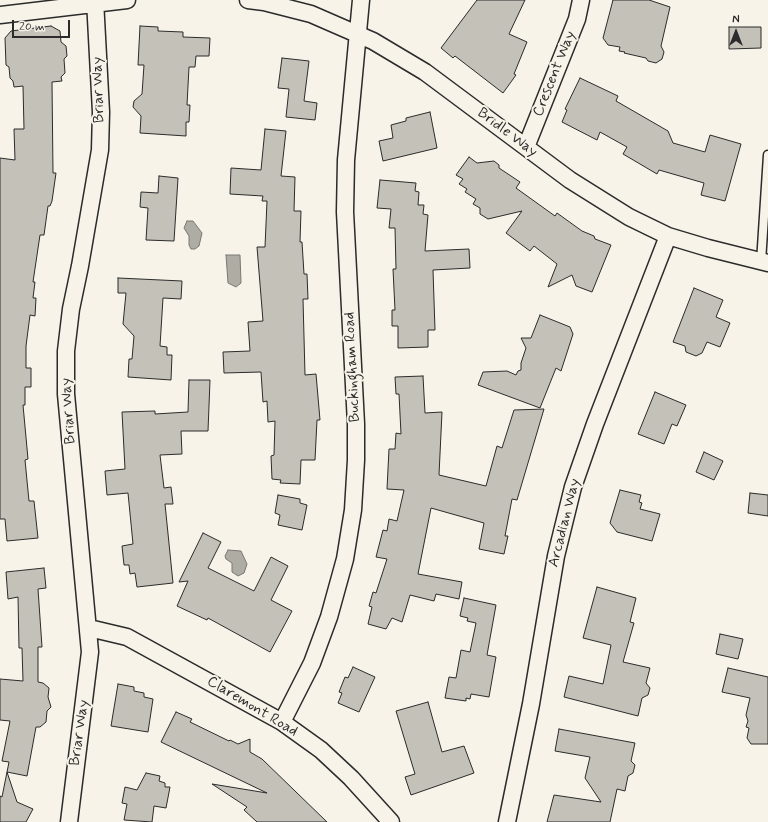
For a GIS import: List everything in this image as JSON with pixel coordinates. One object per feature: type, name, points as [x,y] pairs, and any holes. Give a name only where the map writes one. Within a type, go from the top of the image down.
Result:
[{"type":"street","points":[[0,15],[95,2],[128,0]]},
{"type":"street","name":"Bridle Way","points":[[248,0],[264,2],[311,14],[358,33],[425,72],[570,180],[629,217],[668,236],[765,263]]},
{"type":"street","name":"Buckingham Road","points":[[282,722],[312,663],[329,617],[345,559],[353,510],[356,460],[356,424],[345,212],[346,160],[361,0]]},
{"type":"street","name":"Crescent Way","points":[[526,147],[577,19],[582,0]]},
{"type":"street","name":"Briar Way","points":[[69,822],[90,660],[89,628],[66,394],[66,358],[71,309],[100,150],[101,112],[95,2]]},
{"type":"street","name":"Arcadian Way","points":[[508,822],[531,704],[556,556],[573,487],[595,424],[668,236]]},
{"type":"street","name":"Claremont Road","points":[[89,628],[127,637],[282,722],[321,750],[391,822]]},
{"type":"lane","points":[[765,263],[768,155]]},
{"type":"shaded area","points":[[187,221],[193,221],[202,233],[199,246],[195,249],[191,249],[189,245],[189,236],[184,228]]},
{"type":"shaded area","points":[[226,255],[240,255],[241,283],[236,287],[228,283]]},
{"type":"shaded area","points":[[228,550],[241,551],[247,564],[244,573],[238,576],[232,572],[232,563],[226,559],[225,556]]},
{"type":"building","points":[[477,0],[525,0],[509,34],[527,42],[514,74],[516,75],[503,93],[455,56],[453,58],[441,48]]},
{"type":"building","points":[[613,0],[649,0],[670,7],[661,46],[664,52],[662,59],[656,63],[648,61],[646,58],[619,51],[620,47],[608,45],[603,38]]},
{"type":"building","points":[[51,26],[60,31],[61,42],[66,46],[67,56],[64,59],[65,73],[61,77],[62,81],[52,82],[53,173],[56,173],[52,201],[50,206],[48,206],[44,235],[40,235],[33,282],[35,282],[33,298],[36,298],[35,316],[30,315],[26,346],[26,368],[31,368],[31,387],[25,387],[25,405],[23,405],[28,459],[25,460],[29,501],[34,501],[38,538],[7,541],[5,519],[0,519],[0,158],[15,160],[14,129],[24,129],[23,86],[14,87],[13,81],[10,78],[9,67],[6,65],[5,38],[11,31]]},
{"type":"building","points":[[140,26],[158,27],[158,31],[183,32],[183,37],[210,38],[209,56],[196,56],[195,67],[189,67],[187,105],[190,105],[189,122],[186,122],[186,136],[140,133],[141,116],[133,107],[134,101],[142,94],[144,65],[138,65]]},
{"type":"building","points":[[729,27],[761,27],[761,48],[729,49]]},
{"type":"building","points":[[282,58],[309,61],[304,101],[317,103],[315,120],[286,117],[289,89],[278,88]]},
{"type":"building","points":[[580,78],[618,96],[616,101],[668,131],[673,143],[705,152],[710,135],[741,144],[725,201],[701,195],[704,183],[659,170],[657,174],[623,154],[627,147],[600,132],[597,140],[562,122],[567,110],[565,109]]},
{"type":"building","points":[[430,112],[437,148],[383,161],[379,141],[393,138],[391,125],[406,121],[406,118]]},
{"type":"building","points":[[265,129],[286,131],[281,176],[295,177],[294,211],[301,211],[300,242],[302,242],[304,274],[307,274],[308,299],[303,299],[305,375],[316,374],[320,420],[317,420],[315,460],[301,460],[300,484],[280,483],[281,480],[272,479],[271,456],[274,455],[275,421],[268,422],[267,401],[263,402],[261,372],[224,373],[223,352],[250,351],[248,322],[263,321],[257,247],[265,247],[267,201],[262,201],[263,196],[230,194],[231,168],[261,170]]},
{"type":"building","points":[[469,157],[477,163],[494,161],[499,165],[499,168],[520,182],[516,188],[555,216],[557,213],[582,231],[594,236],[595,239],[611,245],[592,292],[576,286],[572,275],[548,287],[557,264],[534,246],[530,251],[506,233],[522,211],[488,219],[480,214],[480,208],[473,204],[476,199],[465,192],[467,189],[459,184],[463,179],[456,175]]},
{"type":"building","points":[[159,176],[178,178],[174,241],[146,240],[148,208],[140,207],[141,192],[158,193]]},
{"type":"building","points":[[380,180],[416,183],[415,191],[419,192],[418,205],[424,205],[423,214],[428,215],[425,251],[469,249],[470,268],[433,270],[435,330],[428,330],[428,347],[398,348],[398,326],[392,326],[392,310],[395,310],[393,269],[396,269],[395,228],[389,228],[391,209],[377,208]]},
{"type":"building","points":[[118,278],[182,281],[181,299],[163,298],[160,346],[167,347],[167,355],[172,355],[171,380],[128,377],[129,359],[132,359],[134,336],[123,324],[126,293],[118,293]]},
{"type":"building","points":[[694,288],[723,300],[716,317],[730,323],[720,347],[707,342],[702,353],[696,356],[686,352],[685,346],[673,342]]},
{"type":"building","points":[[540,315],[570,327],[573,334],[561,371],[556,368],[540,408],[478,385],[483,372],[507,371],[516,375],[518,371],[521,370],[521,363],[526,348],[521,338],[531,338]]},
{"type":"building","points":[[423,376],[425,413],[442,412],[439,475],[486,486],[497,446],[502,448],[514,410],[544,409],[517,500],[512,499],[505,536],[508,536],[504,554],[479,549],[484,523],[431,508],[418,574],[462,582],[459,599],[436,594],[434,601],[410,595],[402,622],[392,618],[386,629],[368,624],[372,607],[369,606],[373,592],[376,593],[387,559],[376,557],[383,530],[387,531],[389,519],[397,521],[404,490],[387,489],[389,449],[395,449],[396,433],[401,434],[399,394],[396,394],[395,377]]},
{"type":"building","points":[[189,380],[210,380],[208,431],[181,431],[182,454],[160,455],[164,488],[171,487],[173,504],[165,504],[173,583],[137,587],[135,573],[130,574],[129,565],[124,565],[122,546],[133,544],[128,493],[107,495],[105,471],[125,469],[122,412],[155,411],[155,414],[188,412]]},
{"type":"building","points":[[655,392],[686,405],[677,426],[672,424],[664,444],[638,434]]},
{"type":"building","points":[[704,452],[723,461],[714,480],[696,472]]},
{"type":"building","points":[[620,490],[641,495],[639,502],[642,503],[640,509],[660,514],[652,541],[617,532],[610,523]]},
{"type":"building","points":[[750,493],[768,495],[768,516],[748,513]]},
{"type":"building","points":[[278,495],[300,499],[300,503],[307,505],[302,530],[278,525],[280,515],[275,513]]},
{"type":"building","points":[[203,533],[221,542],[208,568],[254,591],[271,557],[288,566],[271,600],[292,611],[270,652],[208,618],[207,620],[177,606],[188,581],[179,582]]},
{"type":"building","points":[[44,568],[46,588],[38,589],[42,647],[38,647],[38,682],[43,683],[49,688],[48,697],[51,707],[47,711],[46,722],[40,727],[36,727],[27,776],[7,772],[9,762],[2,761],[10,721],[0,720],[0,679],[23,681],[22,648],[19,648],[18,597],[8,599],[6,572]]},
{"type":"building","points":[[597,587],[636,598],[630,622],[634,623],[623,662],[650,668],[646,683],[650,688],[648,695],[642,698],[638,716],[564,697],[569,676],[603,684],[611,645],[583,638]]},
{"type":"building","points":[[464,598],[496,605],[487,655],[496,657],[489,697],[471,694],[470,699],[466,698],[466,701],[445,698],[449,677],[456,678],[461,650],[470,652],[476,623],[467,621],[468,618],[460,616]]},
{"type":"building","points":[[720,634],[743,639],[738,659],[716,654]]},
{"type":"building","points":[[353,667],[375,677],[359,712],[338,703],[342,693],[339,692],[345,677],[348,678]]},
{"type":"building","points":[[728,668],[768,677],[768,744],[751,744],[747,738],[749,728],[746,727],[748,721],[746,715],[750,698],[722,692]]},
{"type":"building","points":[[118,684],[134,687],[134,691],[144,693],[144,697],[153,699],[148,732],[111,726]]},
{"type":"building","points":[[428,702],[442,752],[464,746],[474,773],[411,795],[405,777],[415,774],[396,711]]},
{"type":"building","points":[[176,712],[192,719],[190,722],[229,741],[230,740],[238,744],[250,739],[250,752],[262,759],[327,822],[257,822],[244,810],[247,807],[212,784],[267,793],[161,742]]},
{"type":"building","points":[[559,729],[635,743],[631,761],[635,765],[633,773],[628,776],[625,791],[617,789],[610,822],[547,822],[554,795],[601,802],[585,778],[590,757],[555,751]]},
{"type":"building","points":[[7,772],[17,802],[33,809],[26,822],[0,822],[0,796],[2,797]]},
{"type":"building","points":[[146,773],[160,776],[159,781],[165,783],[165,787],[170,787],[166,808],[154,806],[152,822],[124,820],[127,804],[122,803],[125,787],[137,790]]}]
